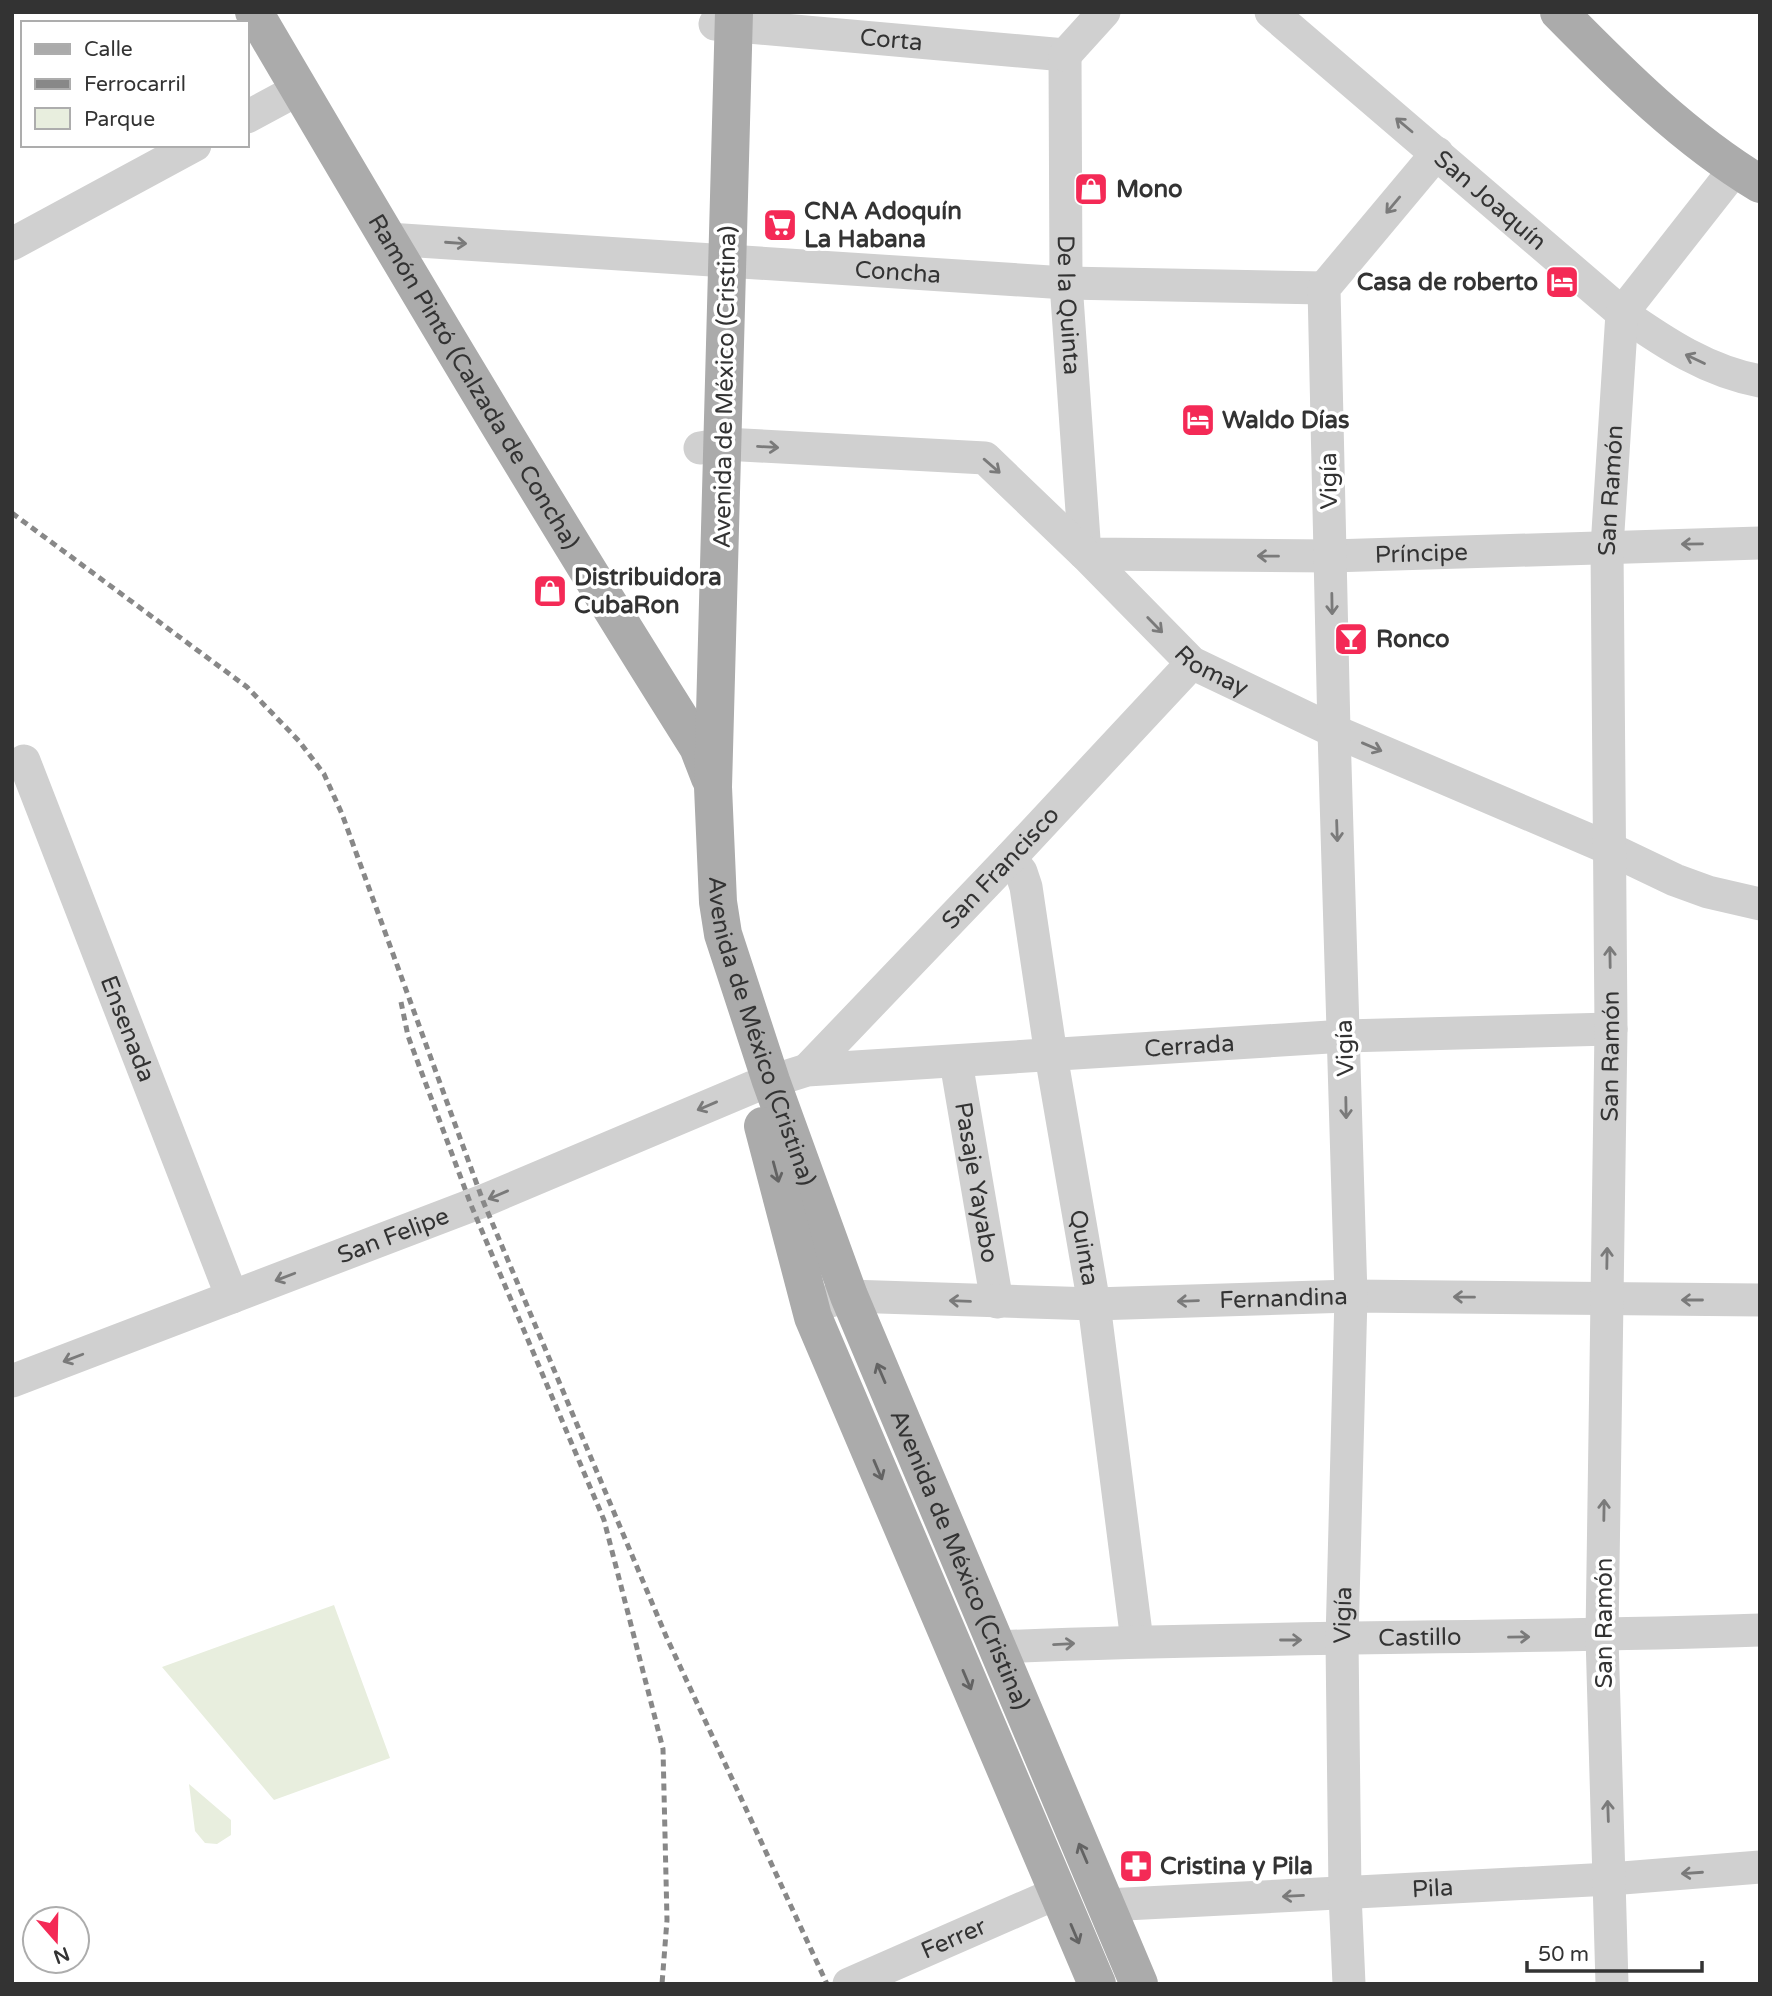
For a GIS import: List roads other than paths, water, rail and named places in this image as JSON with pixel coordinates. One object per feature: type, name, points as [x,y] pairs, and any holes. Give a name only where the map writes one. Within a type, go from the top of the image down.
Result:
[{"type":"main road","name":"Ramón Pintó (Calzada de Concha)","points":[[254,12],[583,565],[698,747],[713,787]]},
{"type":"main road","points":[[1559,12],[1614,67],[1748,177]]},
{"type":"main road","name":"Avenida de México (Cristina)","points":[[724,18],[715,260],[712,446],[713,787],[718,902],[723,934],[762,1084],[811,1306],[1097,1984]]},
{"type":"main road","name":"Avenida de México (Cristina)","points":[[712,446],[698,747],[701,907],[707,939],[762,1084],[849,1296],[1139,1984]]},
{"type":"street","points":[[1065,55],[1104,12]]},
{"type":"street","name":"San Joaquín","points":[[1271,12],[1622,313],[1661,341],[1691,358],[1760,381]]},
{"type":"street","name":"Corta","points":[[724,18],[1065,55]]},
{"type":"street","name":"De la Quinta","points":[[1065,55],[1066,283],[1085,554]]},
{"type":"street","points":[[248,116],[299,89]]},
{"type":"street","points":[[12,244],[191,147]]},
{"type":"street","points":[[1324,288],[1437,153]]},
{"type":"street","points":[[1622,313],[1748,177]]},
{"type":"street","name":"Concha","points":[[388,239],[1066,283],[1324,288]]},
{"type":"street","name":"Vigía","points":[[1324,288],[1351,1296],[1342,1640],[1345,1894],[1349,1984]]},
{"type":"street","name":"San Ramón","points":[[1612,1984],[1602,1636],[1611,1030],[1607,547],[1622,313]]},
{"type":"street","name":"Romay","points":[[712,446],[985,458],[1085,554],[1192,663],[1334,731],[1608,848],[1675,880],[1708,892],[1760,904]]},
{"type":"street","name":"Príncipe","points":[[1085,554],[1331,556],[1760,543]]},
{"type":"street","name":"San Francisco","points":[[807,1070],[1010,859],[1192,663]]},
{"type":"street","name":"Ensenada","points":[[24,761],[232,1297]]},
{"type":"street","name":"Quinta","points":[[1010,859],[1021,872],[1026,887],[1051,1055],[1094,1304],[1137,1641]]},
{"type":"street","name":"Cerrada","points":[[762,1084],[807,1070],[1345,1037],[1611,1030]]},
{"type":"street","name":"Pasaje Yayabo","points":[[956,1062],[998,1302]]},
{"type":"street","name":"San Felipe","points":[[12,1381],[482,1201],[762,1084]]},
{"type":"street","name":"Fernandina","points":[[811,1306],[849,1296],[1094,1304],[1351,1296],[1760,1300]]},
{"type":"street","name":"Castillo","points":[[995,1647],[1137,1641],[1602,1636],[1760,1630]]},
{"type":"street","name":"Pila","points":[[1106,1905],[1610,1879],[1760,1867]]},
{"type":"street","name":"Ferrer","points":[[849,1984],[1057,1893]]},
{"type":"railway","points":[[12,513],[247,687],[299,741],[324,774],[342,814],[483,1201],[666,1636],[827,1984]]},
{"type":"railway","points":[[401,1002],[408,1036],[471,1205],[604,1520],[663,1749],[667,1920],[662,1984]]},
{"type":"place","name":"Mono","points":[[1091,189]]},
{"type":"place","name":"CNA Adoquín La Habana","points":[[780,225]]},
{"type":"place","name":"Casa de roberto","points":[[1562,282]]},
{"type":"place","name":"Waldo Días","points":[[1198,420]]},
{"type":"place","name":"Distribuidora CubaRon","points":[[550,591]]},
{"type":"place","name":"Ronco","points":[[1351,639]]},
{"type":"place","name":"Cristina y Pila","points":[[1136,1866]]}]
